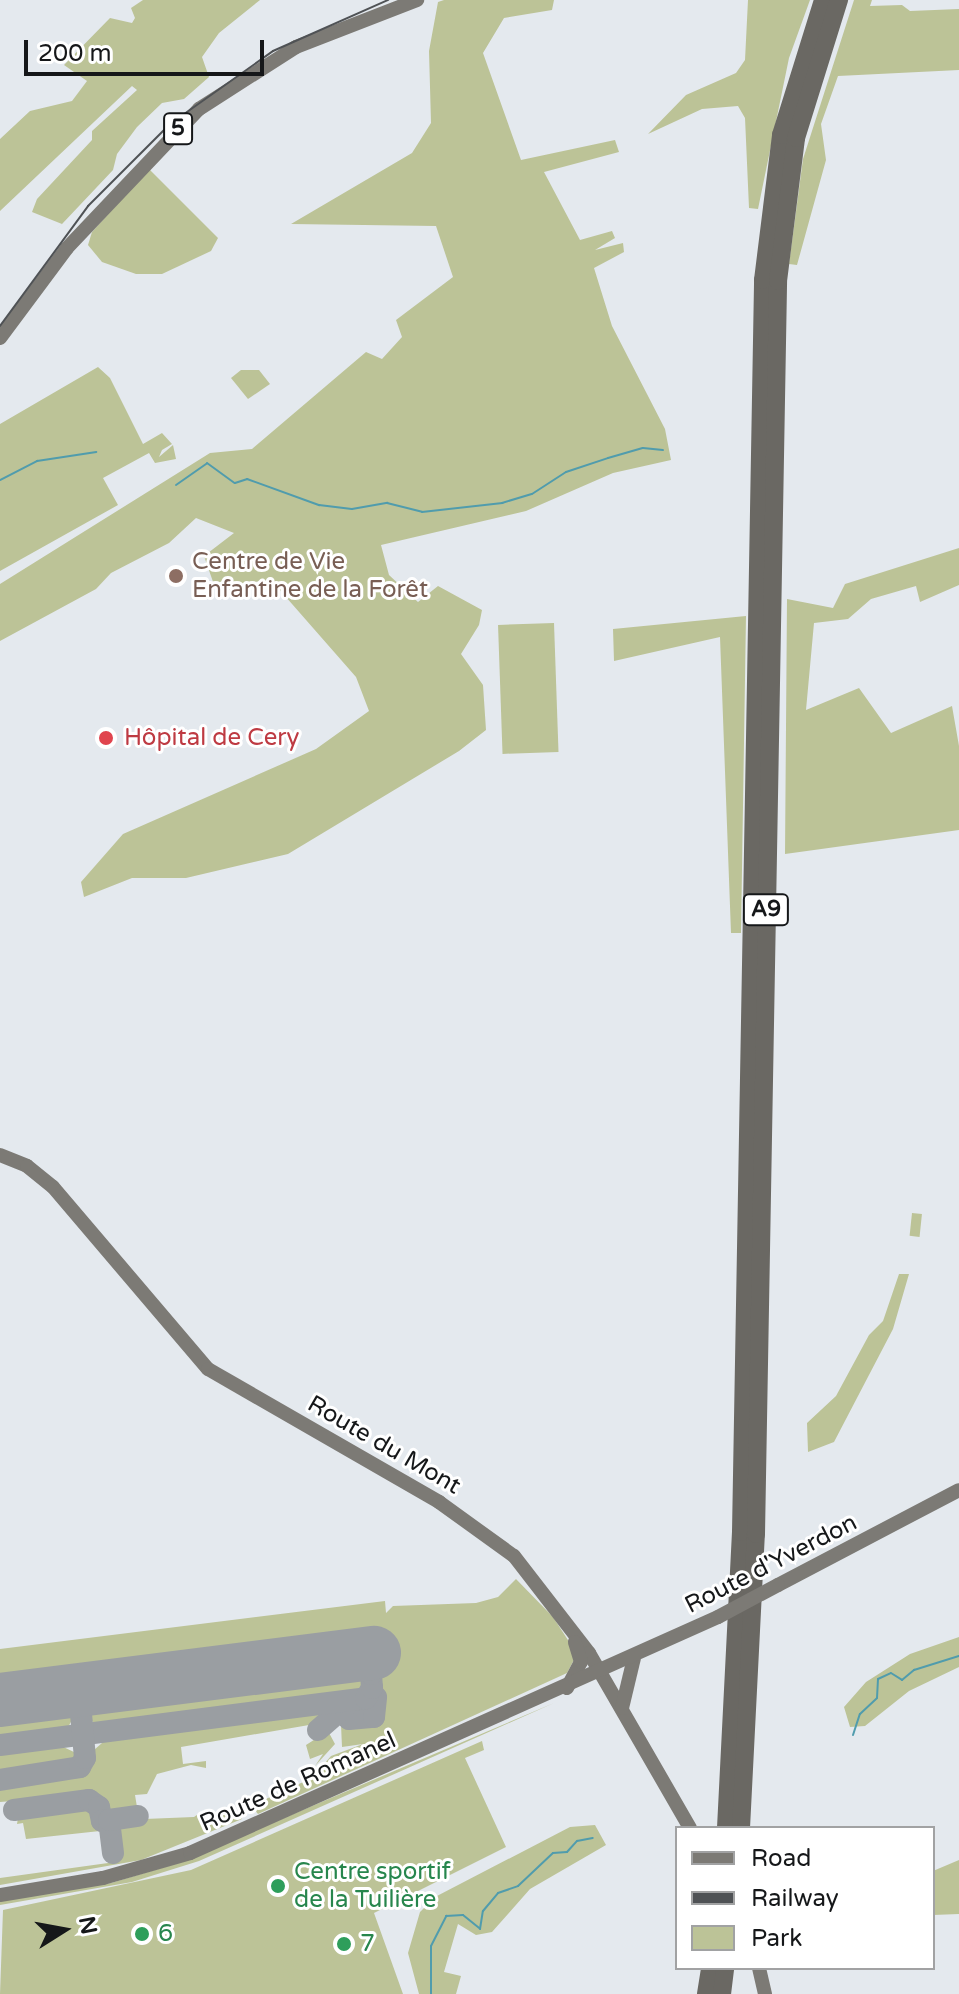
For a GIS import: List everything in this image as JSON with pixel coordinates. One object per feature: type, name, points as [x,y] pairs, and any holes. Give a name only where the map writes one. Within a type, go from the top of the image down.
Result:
[{"type":"highway","name":"A9","points":[[726,1826],[741,1532],[762,303],[781,135],[823,0]]},
{"type":"highway","name":"A9","points":[[741,1826],[756,1519],[778,281],[798,127],[839,0]]},
{"type":"highway","points":[[706,1994],[710,1970]]},
{"type":"highway","points":[[722,1994],[725,1970]]},
{"type":"main road","name":"5","points":[[0,338],[67,248],[199,109],[296,47],[417,0]]},
{"type":"main road","name":"Route du Mont","points":[[0,1155],[27,1166],[53,1187],[208,1369],[462,1516],[514,1556],[561,1612],[601,1673],[689,1826]]},
{"type":"main road","name":"Route d'Yverdon","points":[[601,1673],[718,1617],[959,1490]]},
{"type":"main road","points":[[561,1612],[581,1662],[567,1688]]},
{"type":"main road","points":[[622,1708],[634,1658]]},
{"type":"main road","name":"Route de Romanel","points":[[0,1895],[103,1878],[190,1853],[601,1673]]},
{"type":"main road","points":[[759,1970],[765,1994]]},
{"type":"green space","points":[[143,0],[260,0],[219,33],[202,57],[209,77],[184,99],[162,103],[137,127],[117,154],[113,170],[46,241],[62,224],[32,212],[37,199],[92,140],[92,131],[137,90],[132,86],[0,211],[0,139],[30,111],[72,101],[87,81],[64,65],[110,18],[132,23],[135,18],[131,8]]},
{"type":"green space","points":[[554,0],[552,10],[504,18],[483,53],[521,160],[615,140],[619,152],[544,172],[580,240],[612,231],[615,238],[595,250],[623,243],[624,252],[594,268],[612,326],[665,429],[671,460],[613,473],[526,511],[381,545],[389,575],[418,602],[438,586],[482,610],[479,625],[461,654],[483,685],[486,730],[459,751],[288,854],[186,878],[132,878],[84,897],[81,882],[123,834],[316,749],[369,711],[356,677],[271,580],[244,583],[219,599],[204,556],[234,533],[196,518],[169,543],[111,573],[96,589],[0,641],[0,584],[210,453],[252,449],[366,352],[382,359],[402,337],[396,320],[453,277],[436,226],[291,224],[412,153],[431,123],[429,51],[438,2]]},
{"type":"green space","points":[[748,0],[810,0],[789,58],[758,209],[749,208],[745,118],[738,106],[702,109],[648,134],[686,95],[736,73],[745,60]]},
{"type":"green space","points":[[854,0],[872,0],[870,6],[902,5],[910,11],[959,9],[959,70],[838,76],[821,124],[826,160],[797,265],[789,264],[803,159]]},
{"type":"green space","points":[[149,169],[218,238],[211,251],[162,274],[136,274],[102,262],[88,245],[92,232]]},
{"type":"green space","points":[[98,367],[110,378],[143,444],[162,433],[172,444],[162,450],[159,457],[173,445],[176,459],[155,463],[149,453],[103,478],[118,505],[0,571],[0,424]]},
{"type":"green space","points":[[241,370],[259,370],[270,384],[248,399],[231,378]]},
{"type":"green space","points":[[959,548],[959,585],[920,602],[916,586],[871,599],[848,619],[814,623],[806,710],[859,688],[891,733],[952,706],[959,746],[959,830],[785,854],[787,599],[833,608],[845,584]]},
{"type":"green space","points":[[746,616],[741,933],[731,933],[720,637],[614,661],[613,629]]},
{"type":"green space","points":[[554,623],[559,752],[503,754],[498,625]]},
{"type":"green space","points":[[912,1213],[922,1214],[920,1237],[910,1236]]},
{"type":"green space","points":[[899,1274],[909,1274],[893,1329],[834,1442],[808,1452],[807,1423],[836,1396],[869,1335],[883,1321]]},
{"type":"green space","points":[[516,1579],[553,1617],[577,1654],[567,1673],[258,1814],[253,1808],[257,1803],[312,1778],[331,1756],[363,1744],[342,1747],[341,1725],[384,1720],[373,1639],[0,1685],[0,1649],[385,1601],[386,1613],[393,1606],[476,1603],[498,1597]]},
{"type":"green space","points":[[959,1637],[959,1667],[909,1691],[865,1726],[850,1727],[844,1707],[866,1682],[910,1654]]},
{"type":"green space","points":[[352,1669],[366,1680],[355,1696],[100,1728],[86,1716],[98,1701]]},
{"type":"green space","points":[[554,1703],[199,1861],[132,1882],[0,1905],[0,1900],[111,1883],[178,1863]]},
{"type":"green space","points":[[63,1706],[73,1718],[66,1731],[0,1740],[0,1714]]},
{"type":"green space","points":[[319,1709],[328,1711],[309,1725],[181,1747],[183,1764],[206,1761],[206,1768],[191,1765],[157,1774],[147,1794],[135,1795],[138,1813],[104,1817],[101,1805],[91,1798],[14,1807],[13,1801],[0,1802],[0,1787],[85,1774],[94,1750],[110,1736]]},
{"type":"green space","points":[[328,1731],[335,1744],[315,1766],[323,1754],[310,1759],[306,1745]]},
{"type":"green space","name":"Centre sportif de la Tuilière","points":[[482,1741],[484,1750],[465,1758],[506,1847],[374,1913],[403,1994],[0,1994],[3,1910],[191,1870]]},
{"type":"green space","points":[[55,1743],[76,1753],[74,1764],[0,1773],[0,1750]]},
{"type":"green space","points":[[89,1804],[96,1810],[100,1831],[26,1839],[23,1823],[17,1824],[19,1812]]},
{"type":"green space","points":[[204,1810],[210,1816],[239,1813],[242,1819],[141,1860],[0,1885],[0,1878],[108,1863],[116,1851],[113,1826],[120,1820],[194,1817]]},
{"type":"green space","points":[[595,1825],[606,1845],[530,1889],[492,1932],[476,1935],[458,1924],[444,1972],[461,1976],[456,1994],[419,1994],[408,1953],[420,1912],[435,1897],[570,1827]]},
{"type":"green space","points":[[959,1860],[959,1914],[935,1915],[935,1870]]},
{"type":"waterway","points":[[176,485],[207,463],[235,483],[247,479],[319,505],[352,509],[387,503],[422,512],[502,503],[532,494],[566,472],[608,458],[643,448],[663,450]]},
{"type":"waterway","points":[[0,480],[37,461],[96,452]]},
{"type":"waterway","points":[[853,1735],[860,1714],[877,1698],[878,1679],[891,1673],[902,1680],[914,1670],[959,1656]]},
{"type":"waterway","points":[[431,1994],[431,1946],[446,1916],[463,1915],[480,1929],[483,1911],[498,1893],[518,1886],[553,1853],[567,1852],[577,1841],[593,1838]]},
{"type":"taxiway","points":[[0,1745],[366,1698],[372,1688],[371,1674],[359,1660],[346,1656]]},
{"type":"taxiway","points":[[0,1780],[80,1767],[85,1758],[80,1703],[100,1687]]},
{"type":"taxiway","points":[[53,1693],[70,1697],[79,1709]]},
{"type":"taxiway","points":[[325,1704],[338,1707],[349,1719],[374,1717],[376,1697]]},
{"type":"taxiway","points":[[318,1730],[351,1701]]},
{"type":"taxiway","points":[[14,1810],[89,1800],[99,1807],[102,1821],[109,1820]]},
{"type":"taxiway","points":[[113,1853],[109,1820],[138,1816]]},
{"type":"runway","points":[[0,1700],[374,1653]]},
{"type":"railway","points":[[0,326],[88,206],[170,124],[273,51],[388,0]]},
{"type":"place","name":"Centre de Vie Enfantine de la Forêt","points":[[176,576]]},
{"type":"place","name":"Hôpital de Cery","points":[[106,738]]},
{"type":"place","name":"Centre sportif de la Tuilière","points":[[278,1886]]},
{"type":"place","name":"6","points":[[142,1934]]},
{"type":"place","name":"7","points":[[344,1944]]}]
